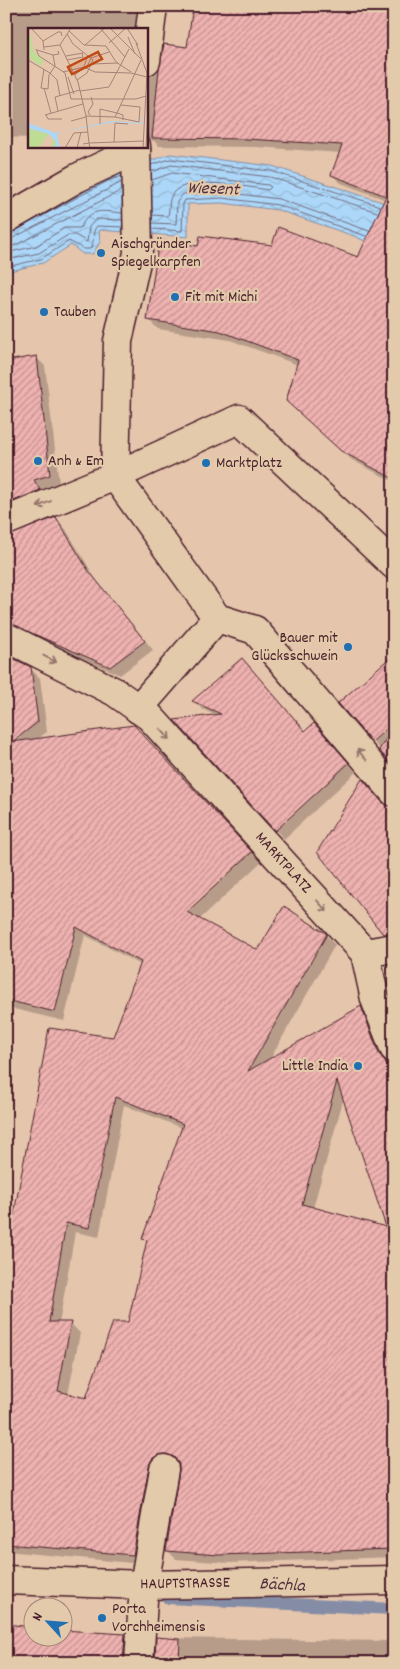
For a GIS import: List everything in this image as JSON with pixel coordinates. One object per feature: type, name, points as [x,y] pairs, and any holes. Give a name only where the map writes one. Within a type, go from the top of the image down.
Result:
[{"type":"street","points":[[148,45],[153,6]]},
{"type":"street","points":[[6,219],[77,178],[136,148],[138,253],[118,341],[115,476],[217,618],[255,630],[394,792]]},
{"type":"street","points":[[6,521],[82,488],[115,476],[239,419],[392,560]]},
{"type":"street","points":[[138,709],[217,618]]},
{"type":"street","name":"MARKTPLATZ","points":[[6,637],[115,692],[150,717],[365,953]]},
{"type":"street","points":[[394,948],[365,953],[375,999],[394,1048]]},
{"type":"street","points":[[138,1663],[144,1585],[164,1470]]},
{"type":"street","name":"HAUPTSTRASSE","points":[[6,1580],[144,1585],[394,1580]]},
{"type":"water","name":"Wiesent","points":[[170,154],[272,166],[394,206],[394,254],[354,236],[278,210],[222,203],[188,204],[188,237],[99,230],[100,242],[93,254],[83,254],[71,245],[43,263],[6,272],[6,229],[106,176]]},
{"type":"building","points":[[193,6],[372,6],[372,10],[394,12],[394,479],[341,451],[286,401],[298,360],[220,331],[147,320],[159,240],[198,246],[200,236],[272,245],[278,227],[358,257],[386,196],[331,175],[342,145],[247,139],[152,138],[159,69],[164,44],[187,47]]},
{"type":"building","points":[[37,356],[50,475],[34,480],[40,490],[6,504],[6,361]]},
{"type":"building","points":[[56,517],[88,570],[145,641],[110,667],[6,622],[6,536]]},
{"type":"building","points":[[394,654],[394,722],[372,742],[338,703]]},
{"type":"building","points":[[6,655],[31,667],[38,722],[12,742],[134,725],[252,852],[187,912],[258,950],[284,906],[327,934],[248,1071],[361,1006],[379,1054],[385,1061],[394,1086],[394,1549],[219,1555],[166,1551],[179,1464],[174,1457],[166,1454],[158,1455],[152,1459],[149,1466],[133,1555],[6,1544],[6,1256],[49,1028],[113,1037],[141,962],[76,927],[55,1012],[6,1000]],"holes":[[[337,1081],[386,1227],[302,1204]],[[115,1097],[183,1124],[142,1239],[147,1240],[128,1322],[113,1322],[86,1398],[58,1391],[71,1322],[49,1322],[66,1223],[89,1228]]]},
{"type":"building","points":[[242,658],[305,731],[314,723],[349,763],[275,831],[174,720],[221,714],[192,701]]},
{"type":"building","points":[[394,726],[394,768],[379,750]]},
{"type":"building","points":[[362,779],[382,802],[394,807],[394,933],[383,934],[317,852]]},
{"type":"building","points":[[6,1624],[22,1626],[22,1646],[72,1646],[72,1631],[125,1634],[123,1663],[6,1663]]},
{"type":"building","points":[[156,1637],[180,1639],[179,1663],[155,1663]]},
{"type":"waterway","name":"Bächla","points":[[168,1598],[394,1609]]},
{"type":"place","name":"Aischgründer Spiegelkarpfen","points":[[101,253]]},
{"type":"place","name":"Fit mit Michi","points":[[175,297]]},
{"type":"place","name":"Tauben","points":[[44,312]]},
{"type":"place","name":"Anh & Em","points":[[38,461]]},
{"type":"place","name":"Marktplatz","points":[[206,463]]},
{"type":"place","name":"Bauer mit Glücksschwein","points":[[348,647]]},
{"type":"place","name":"Little India","points":[[358,1066]]},
{"type":"place","name":"Porta Vorchheimensis","points":[[102,1618]]}]
